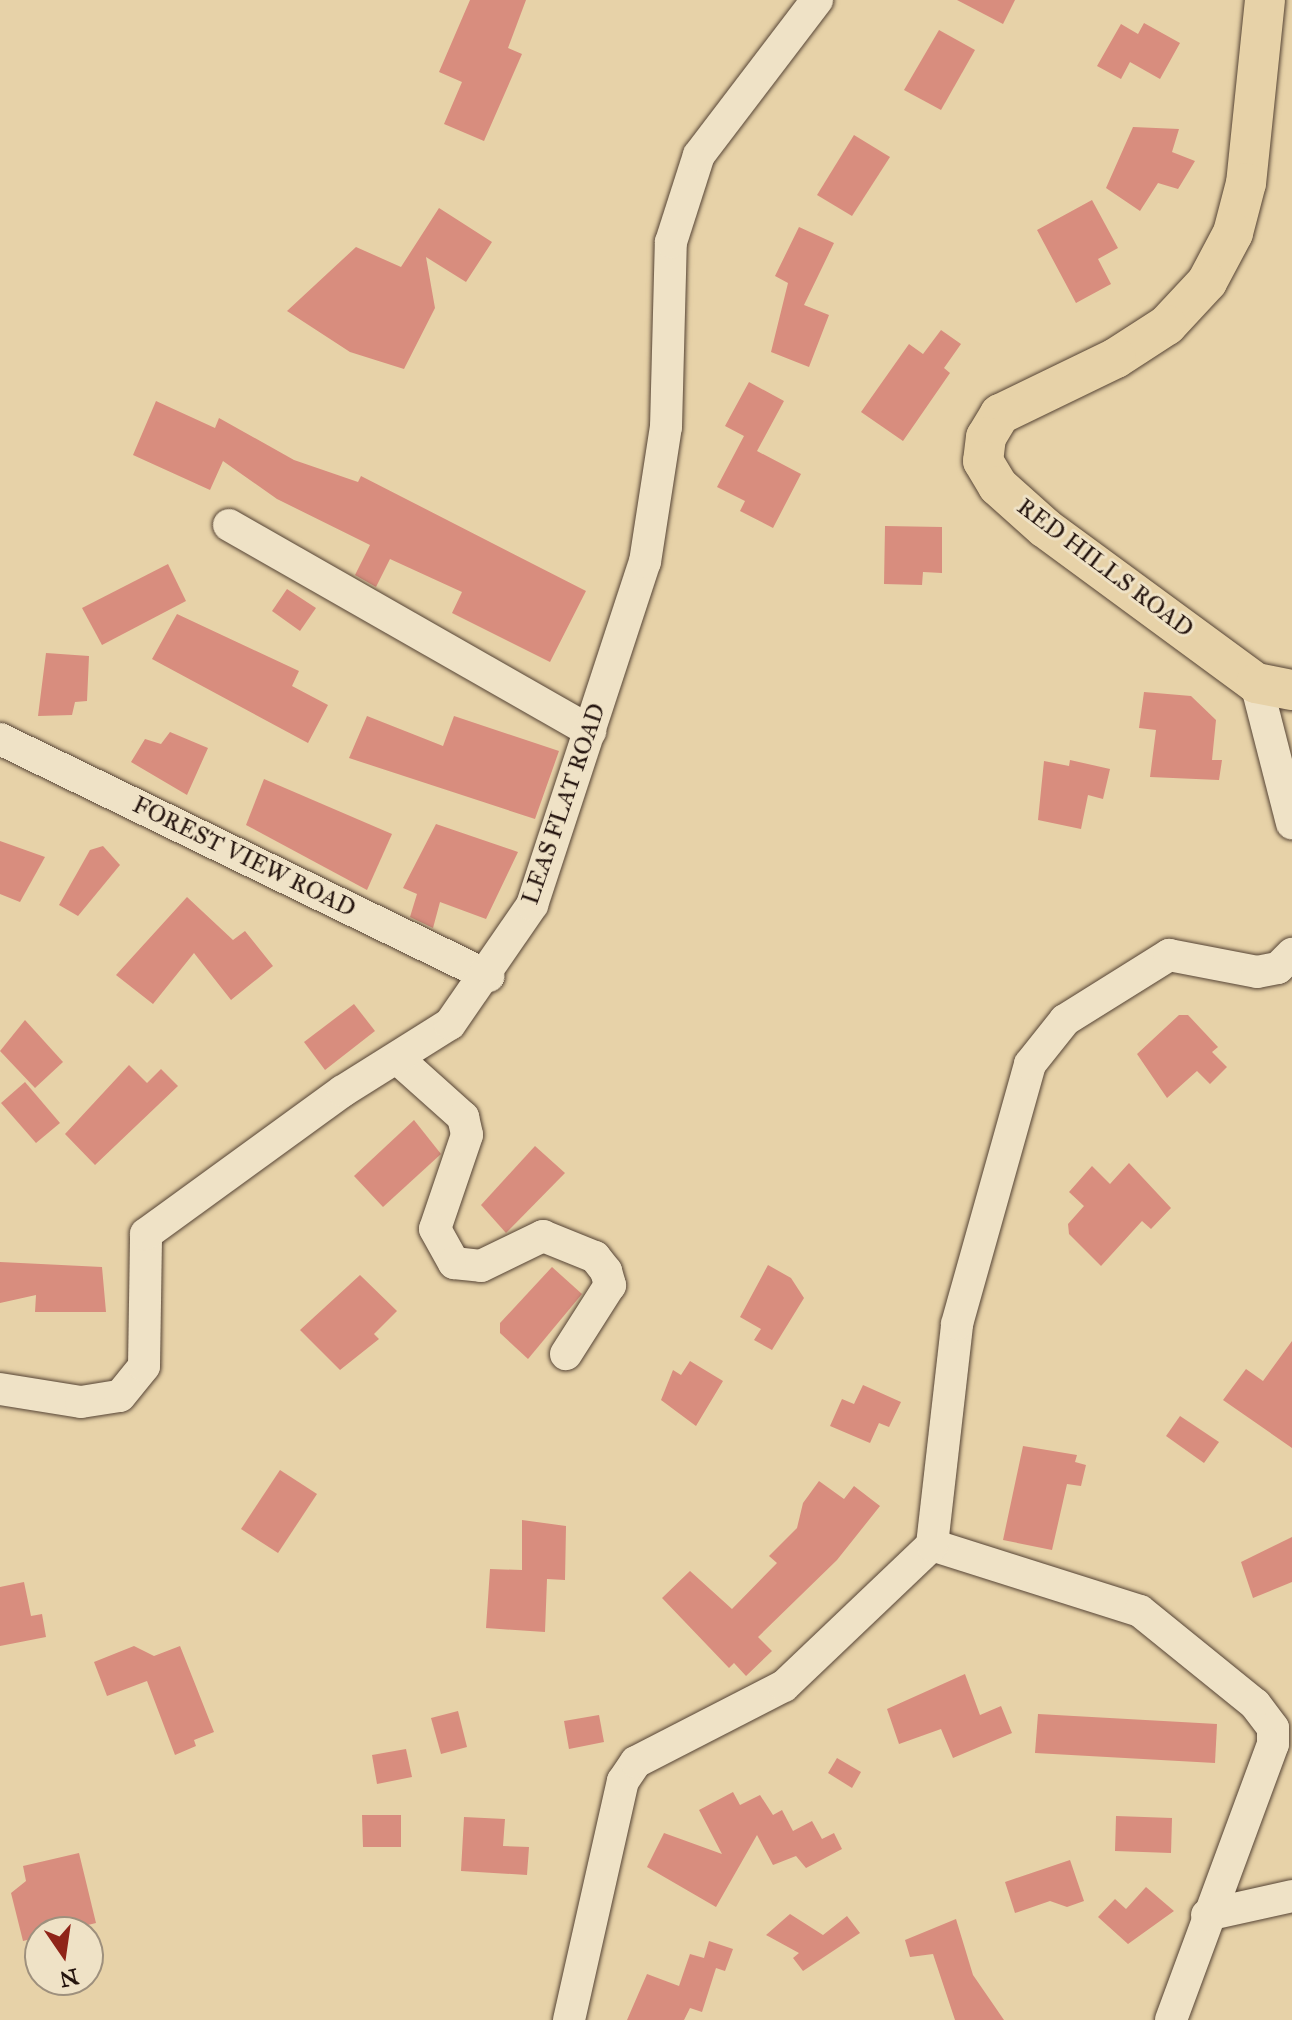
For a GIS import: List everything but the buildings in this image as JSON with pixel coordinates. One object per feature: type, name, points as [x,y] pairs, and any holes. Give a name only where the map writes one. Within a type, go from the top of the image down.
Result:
[{"type":"main road","name":"RED HILLS ROAD","points":[[1265,0],[1246,183],[1233,233],[1207,282],[1141,342],[1000,414],[986,437],[983,461],[998,486],[1045,528],[1274,686]]},
{"type":"street","name":"LEAS FLAT ROAD","points":[[0,1389],[81,1402],[120,1396],[144,1366],[146,1234],[450,1024],[488,976],[532,905],[645,562],[666,427],[671,242],[699,155],[817,0]]},
{"type":"street","points":[[229,525],[590,731]]},
{"type":"street","points":[[1274,686],[1292,823]]},
{"type":"street","name":"FOREST VIEW ROAD","points":[[0,739],[488,976]]},
{"type":"street","points":[[569,2020],[623,1781],[636,1762],[784,1686],[932,1545],[957,1324],[1030,1064],[1065,1020],[1169,955],[1257,972],[1278,968],[1292,954]]},
{"type":"street","points":[[397,1058],[463,1117],[467,1135],[435,1229],[454,1263],[481,1266],[543,1236],[595,1257],[606,1271],[610,1285],[566,1354]]},
{"type":"street","points":[[932,1545],[1140,1611],[1255,1704],[1273,1728],[1273,1744],[1207,1915],[1171,2020]]},
{"type":"street","points":[[1207,1915],[1292,1896]]}]
